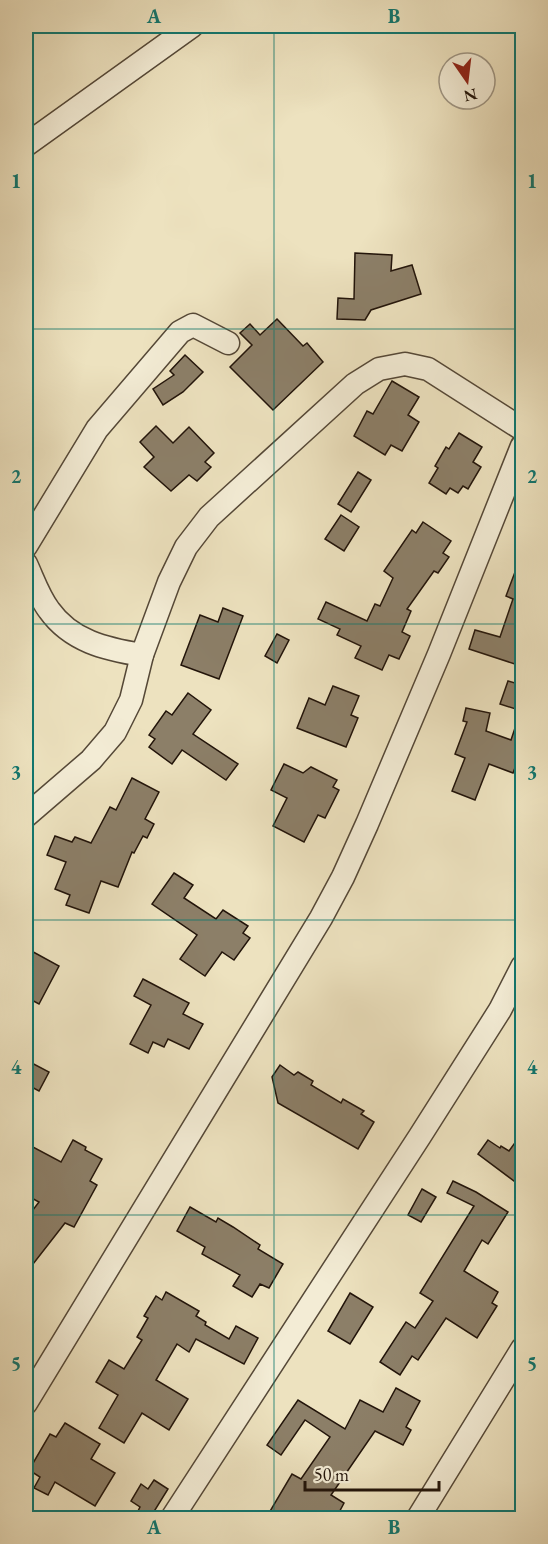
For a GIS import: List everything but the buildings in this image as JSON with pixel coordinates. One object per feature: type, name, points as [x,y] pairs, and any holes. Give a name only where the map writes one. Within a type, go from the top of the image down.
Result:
[{"type":"street","points":[[26,145],[192,26]]},
{"type":"street","points":[[26,546],[97,429],[180,332],[194,325],[228,343]]},
{"type":"street","points":[[26,816],[91,760],[115,732],[131,700],[142,655],[169,582],[186,547],[209,517],[355,384],[379,369],[405,364],[428,369],[522,429]]},
{"type":"street","points":[[26,1403],[344,877],[439,654],[522,446]]},
{"type":"street","points":[[26,564],[48,609],[67,631],[89,642],[117,651],[142,655]]},
{"type":"street","points":[[172,1518],[420,1137],[500,1010],[522,967]]},
{"type":"street","points":[[418,1518],[522,1349]]}]
